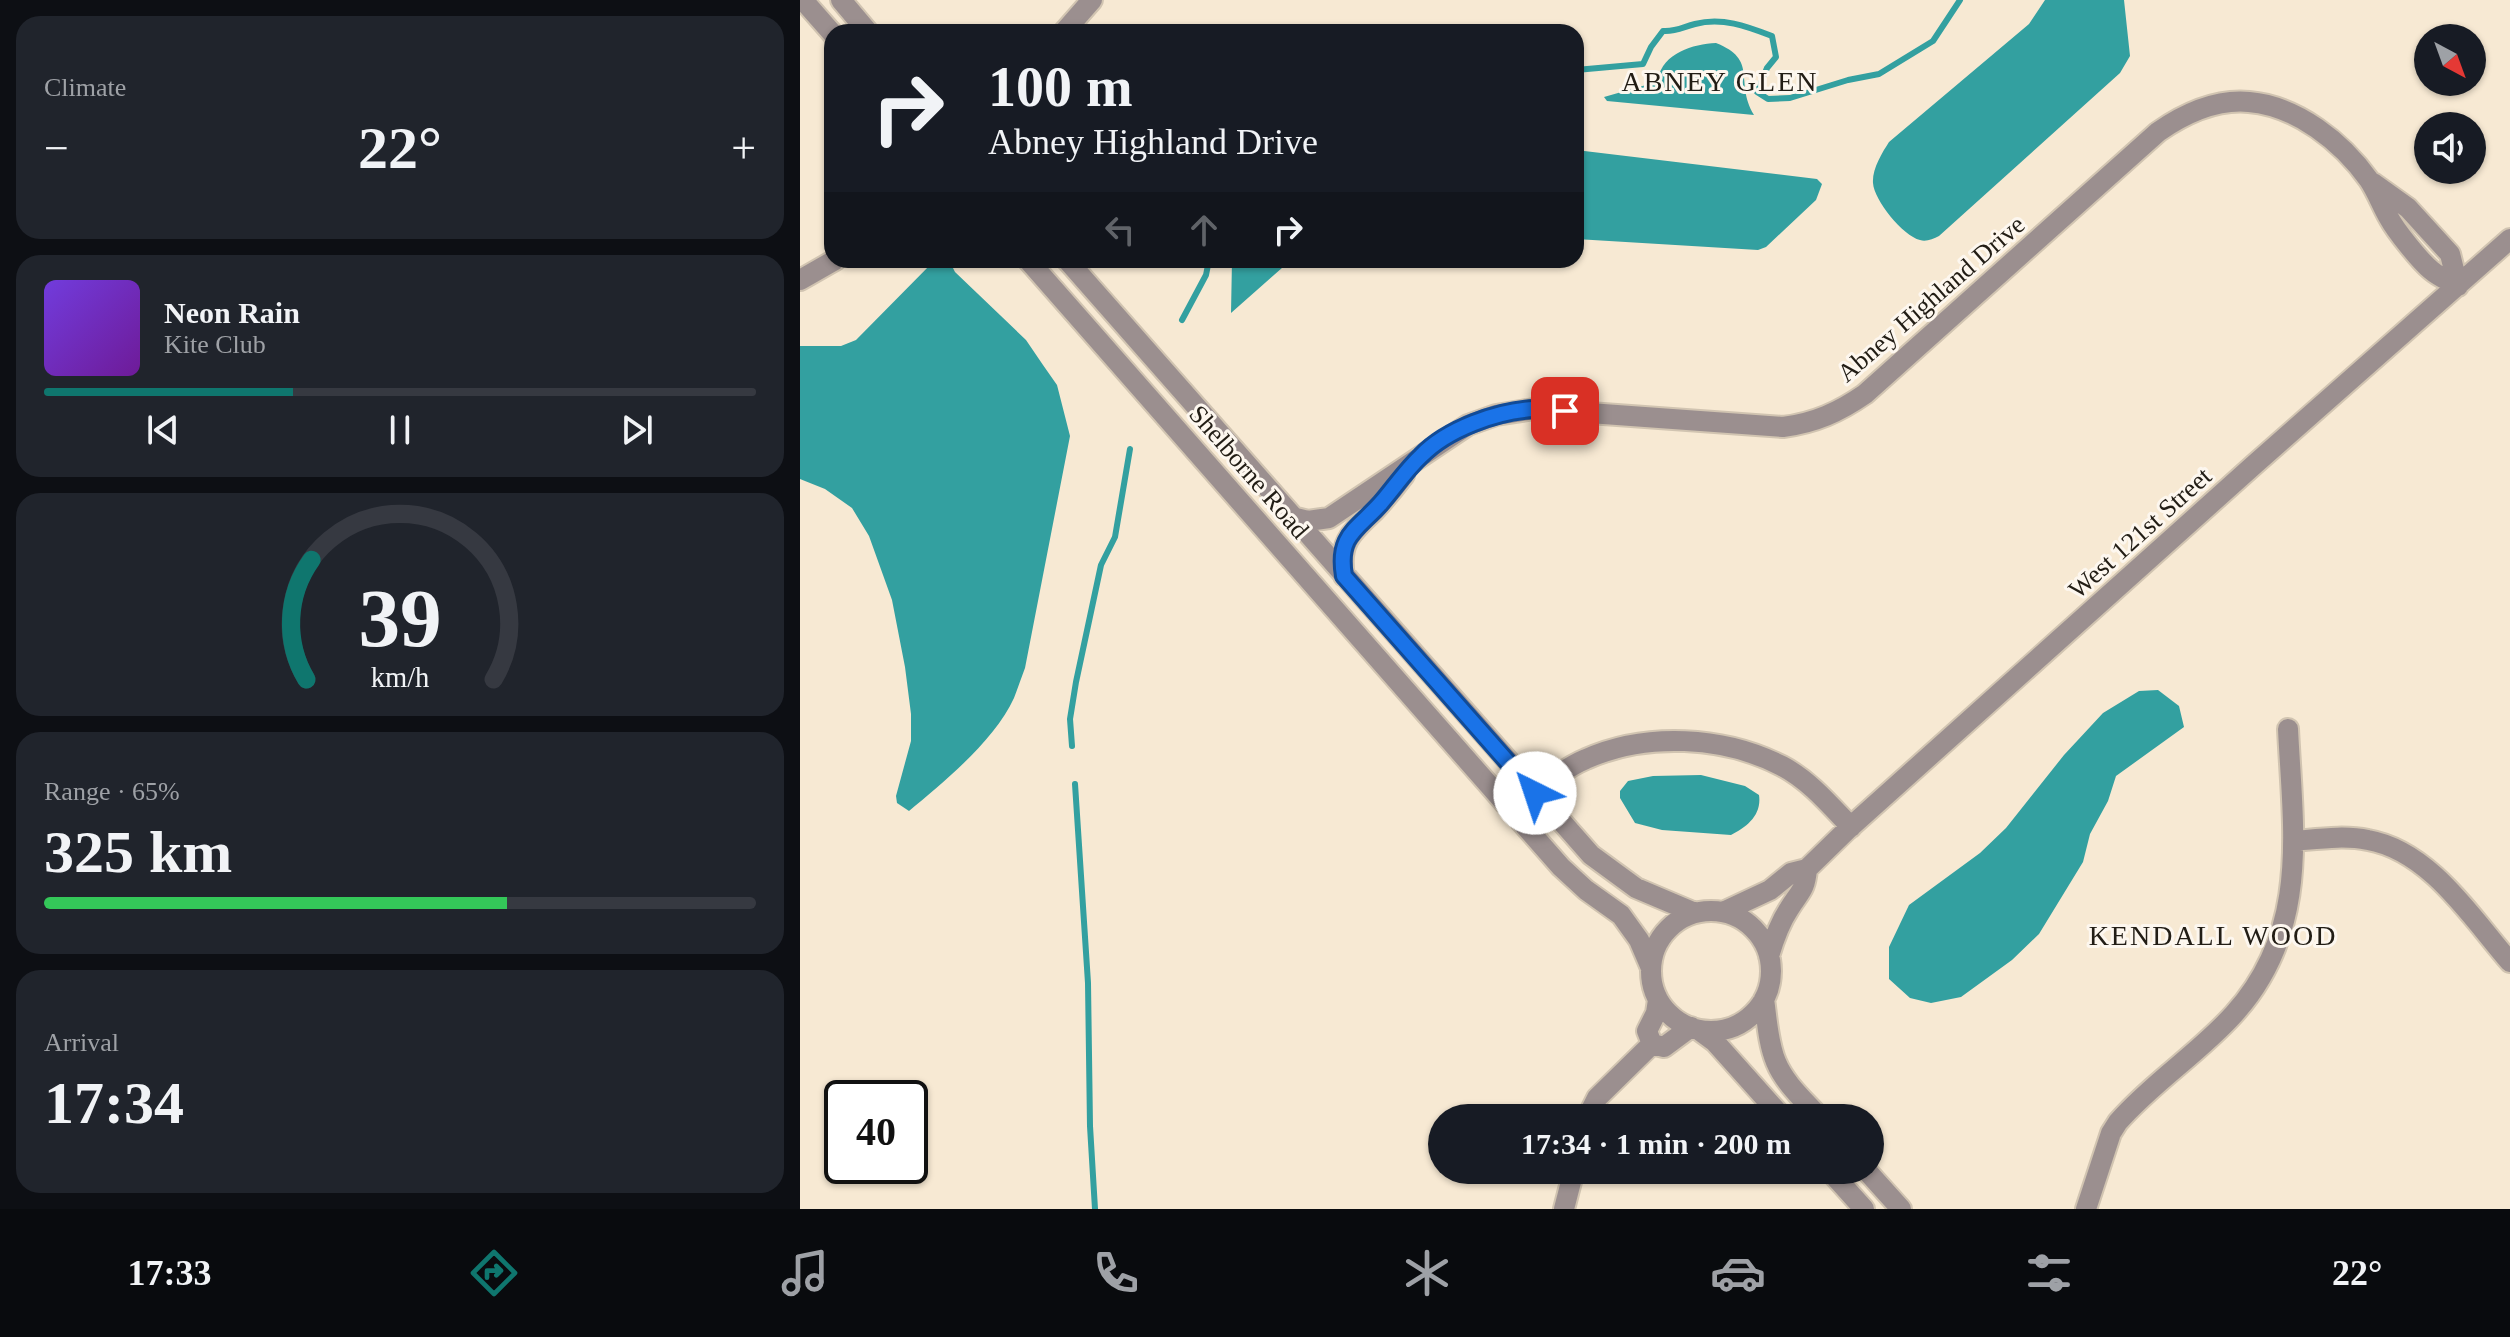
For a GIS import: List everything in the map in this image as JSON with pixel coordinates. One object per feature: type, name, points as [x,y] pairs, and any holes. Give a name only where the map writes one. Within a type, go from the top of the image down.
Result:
[{"type":"street","points":[[803,0],[824,24]]},
{"type":"street","points":[[841,0],[861,24]]},
{"type":"street","points":[[1071,24],[1092,0]]},
{"type":"street","name":"Abney Highland Drive","points":[[1292,517],[1308,521],[1329,518],[1468,425],[1496,415],[1534,409],[1783,427],[1805,424],[1841,411],[1865,394],[2158,132],[2192,112],[2230,103],[2248,102],[2281,110],[2298,117],[2333,141],[2369,181],[2391,222],[2431,270],[2458,286]]},
{"type":"street","name":"West 121st Street","points":[[1723,912],[1770,890],[1791,873],[1807,869],[2255,464],[2510,239]]},
{"type":"street","points":[[800,280],[824,266]]},
{"type":"street","name":"Shelborne Road","points":[[1035,268],[1561,867],[1621,915],[1639,940],[1651,968]]},
{"type":"street","name":"Shelborne Road","points":[[1074,268],[1591,855],[1636,888],[1695,913]]},
{"type":"street","name":"Abney Highland Drive","points":[[1344,576],[1341,558],[1352,531],[1422,454]]},
{"type":"street","points":[[2086,1209],[2111,1133],[2118,1122],[2234,1014],[2267,967],[2280,937],[2290,898],[2295,856],[2288,729]]},
{"type":"street","points":[[1535,793],[1571,766],[1607,750],[1648,743],[1692,741],[1736,749],[1783,767],[1822,797],[1851,827]]},
{"type":"street","points":[[2294,841],[2336,838],[2367,840],[2400,851],[2439,880],[2510,962]]},
{"type":"street","name":"West 121st Street","points":[[1769,956],[1777,930],[1805,887],[1807,869]]},
{"type":"street","points":[[1652,1044],[1664,1047],[1695,1029],[1722,1030],[1740,1023],[1757,1009],[1764,999],[1771,972],[1769,956],[1763,941],[1746,922],[1723,912],[1695,913],[1666,931],[1658,942],[1651,968],[1654,990],[1668,1013],[1695,1029],[1715,1042],[1770,1104]]},
{"type":"street","points":[[1764,999],[1777,1064],[1808,1104]]},
{"type":"street","points":[[1652,1044],[1647,1031],[1656,1013],[1658,1000]]},
{"type":"street","points":[[1594,1104],[1652,1044]]},
{"type":"street","points":[[1564,1209],[1570,1184]]},
{"type":"street","points":[[1842,1184],[1864,1209]]},
{"type":"street","points":[[1879,1184],[1901,1209]]},
{"type":"water","points":[[2045,0],[2124,0],[2130,56],[2120,73],[1939,236],[1925,241],[1913,237],[1890,216],[1878,199],[1873,178],[1881,156],[1889,142],[2029,24]]},
{"type":"water","points":[[1716,43],[1729,50],[1742,64],[1748,103],[1754,115],[1607,101],[1604,97],[1658,79],[1666,63],[1680,52],[1698,45]]},
{"type":"water","points":[[1584,151],[1817,179],[1822,184],[1816,200],[1766,247],[1758,250],[1584,239]]},
{"type":"water","points":[[927,268],[953,268],[1026,340],[1057,385],[1070,436],[1025,668],[1014,698],[1006,714],[982,744],[909,811],[897,803],[896,796],[911,741],[911,714],[892,600],[869,536],[852,508],[825,489],[800,479],[800,346],[841,346],[856,340]]},
{"type":"water","points":[[1232,268],[1282,268],[1231,313]]},
{"type":"water","points":[[2158,690],[2179,706],[2184,727],[2116,776],[2108,801],[2090,834],[2083,862],[2039,934],[2012,960],[1961,997],[1931,1003],[1910,998],[1889,979],[1889,947],[1909,905],[1980,853],[2006,828],[2064,755],[2103,713],[2139,691]]},
{"type":"water","points":[[1701,775],[1745,786],[1759,795],[1758,809],[1752,820],[1731,835],[1662,830],[1635,823],[1620,798],[1620,791],[1628,781],[1653,776]]},
{"type":"waterway","points":[[1584,69],[1643,64],[1663,31],[1705,22],[1724,22],[1772,36],[1776,57],[1767,68],[1757,92],[1768,99],[1790,98],[1879,74],[1933,41],[1960,0]]},
{"type":"waterway","points":[[1182,320],[1207,268]]},
{"type":"waterway","points":[[1072,746],[1070,719],[1076,682],[1101,565],[1115,537],[1130,449]]},
{"type":"waterway","points":[[1075,784],[1088,983],[1090,1126],[1095,1209]]},
{"type":"district","name":"ABNEY GLEN","points":[[1720,81]]},
{"type":"district","name":"KENDALL WOOD","points":[[2213,935]]},
{"type":"route","points":[[1535,793],[1344,576],[1341,558],[1352,531],[1422,454],[1468,425],[1496,415],[1534,409],[1565,411]]}]
